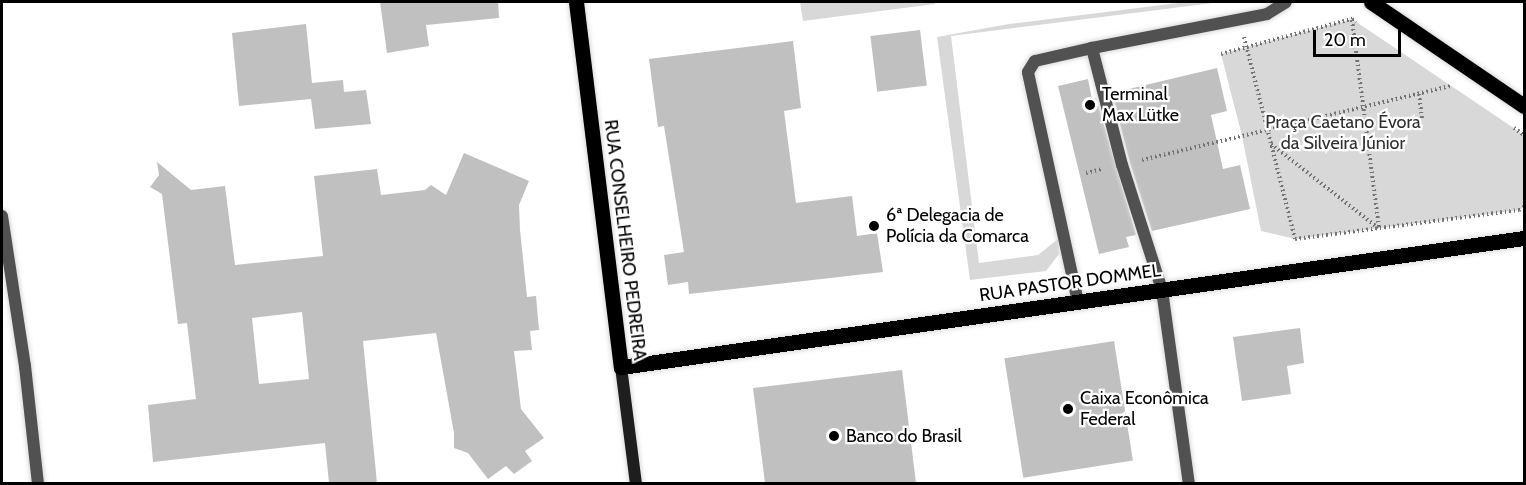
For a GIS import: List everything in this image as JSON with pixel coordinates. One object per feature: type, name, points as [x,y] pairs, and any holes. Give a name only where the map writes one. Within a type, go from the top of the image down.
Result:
[{"type":"main road","name":"RUA CONSELHEIRO PEDREIRA","points":[[576,2],[621,367]]},
{"type":"main road","points":[[1371,2],[1524,106]]},
{"type":"main road","name":"RUA PASTOR DOMMEL","points":[[621,367],[1524,238]]},
{"type":"street","points":[[1078,302],[1028,72],[1035,61],[1267,14],[1286,2]]},
{"type":"street","points":[[1092,48],[1122,165],[1162,290],[1189,483]]},
{"type":"street","points":[[2,216],[25,366],[38,483]]},
{"type":"street","name":"RUA CONSELHEIRO PEDREIRA","points":[[621,367],[636,483]]},
{"type":"path","points":[[1221,54],[1352,19],[1362,26]]},
{"type":"path","points":[[1352,19],[1379,228]]},
{"type":"path","points":[[1246,47],[1295,239],[1519,210],[1524,207]]},
{"type":"path","points":[[1441,80],[1460,93]]},
{"type":"path","points":[[1086,173],[1450,87]]},
{"type":"path","points":[[1419,94],[1422,120]]},
{"type":"path","points":[[1506,123],[1524,135]]},
{"type":"path","points":[[1271,144],[1379,228]]},
{"type":"green space","points":[[800,2],[935,2],[935,4],[803,21]]},
{"type":"green space","points":[[1186,2],[1221,2],[951,36],[979,263],[1038,255],[1058,239],[1059,254],[1046,271],[970,280],[937,37],[1009,24]]},
{"type":"green space","name":"Praça Caetano Évora da Silveira Júnior","points":[[1352,19],[1524,135],[1524,207],[1519,210],[1295,239],[1261,231],[1242,136],[1221,54]]},
{"type":"building","points":[[380,2],[498,2],[499,18],[426,25],[429,46],[387,53]]},
{"type":"building","points":[[306,24],[312,83],[343,80],[344,92],[366,90],[371,124],[315,129],[311,99],[239,106],[232,33]]},
{"type":"building","points":[[920,30],[927,86],[877,92],[870,36]]},
{"type":"building","points":[[793,41],[801,108],[784,111],[796,203],[852,196],[857,236],[877,233],[883,272],[689,294],[688,282],[668,285],[664,255],[684,252],[664,126],[658,127],[649,59]]},
{"type":"building","points":[[1217,68],[1227,111],[1211,115],[1223,169],[1240,165],[1250,209],[1152,231],[1130,163],[1112,93]]},
{"type":"building","points":[[1088,79],[1092,99],[1096,98],[1136,235],[1126,237],[1129,247],[1099,254],[1058,86]]},
{"type":"building","points":[[464,153],[529,181],[519,205],[520,230],[527,297],[536,296],[539,330],[530,331],[532,350],[514,351],[521,409],[544,438],[525,451],[532,461],[514,474],[506,466],[488,479],[468,453],[454,448],[454,433],[436,333],[363,341],[377,483],[329,483],[325,443],[153,462],[148,405],[196,399],[187,323],[178,324],[162,194],[150,187],[159,175],[157,162],[191,190],[225,186],[235,265],[323,256],[314,176],[377,169],[381,195],[425,190],[431,185],[446,195]],"holes":[[[302,312],[309,379],[259,384],[252,318]]]},
{"type":"building","points":[[1300,328],[1304,363],[1287,366],[1291,394],[1242,401],[1233,337]]},
{"type":"building","name":"Caixa Econômica Federal","points":[[1114,341],[1133,461],[1023,478],[1004,358]]},
{"type":"building","name":"Banco do Brasil","points":[[902,370],[916,483],[765,483],[753,388]]},
{"type":"place","name":"Terminal Max Lütke","points":[[1090,105]]},
{"type":"place","name":"6ª Delegacia de Polícia da Comarca","points":[[874,226]]},
{"type":"place","name":"Caixa Econômica Federal","points":[[1068,409]]},
{"type":"place","name":"Banco do Brasil","points":[[834,436]]}]
